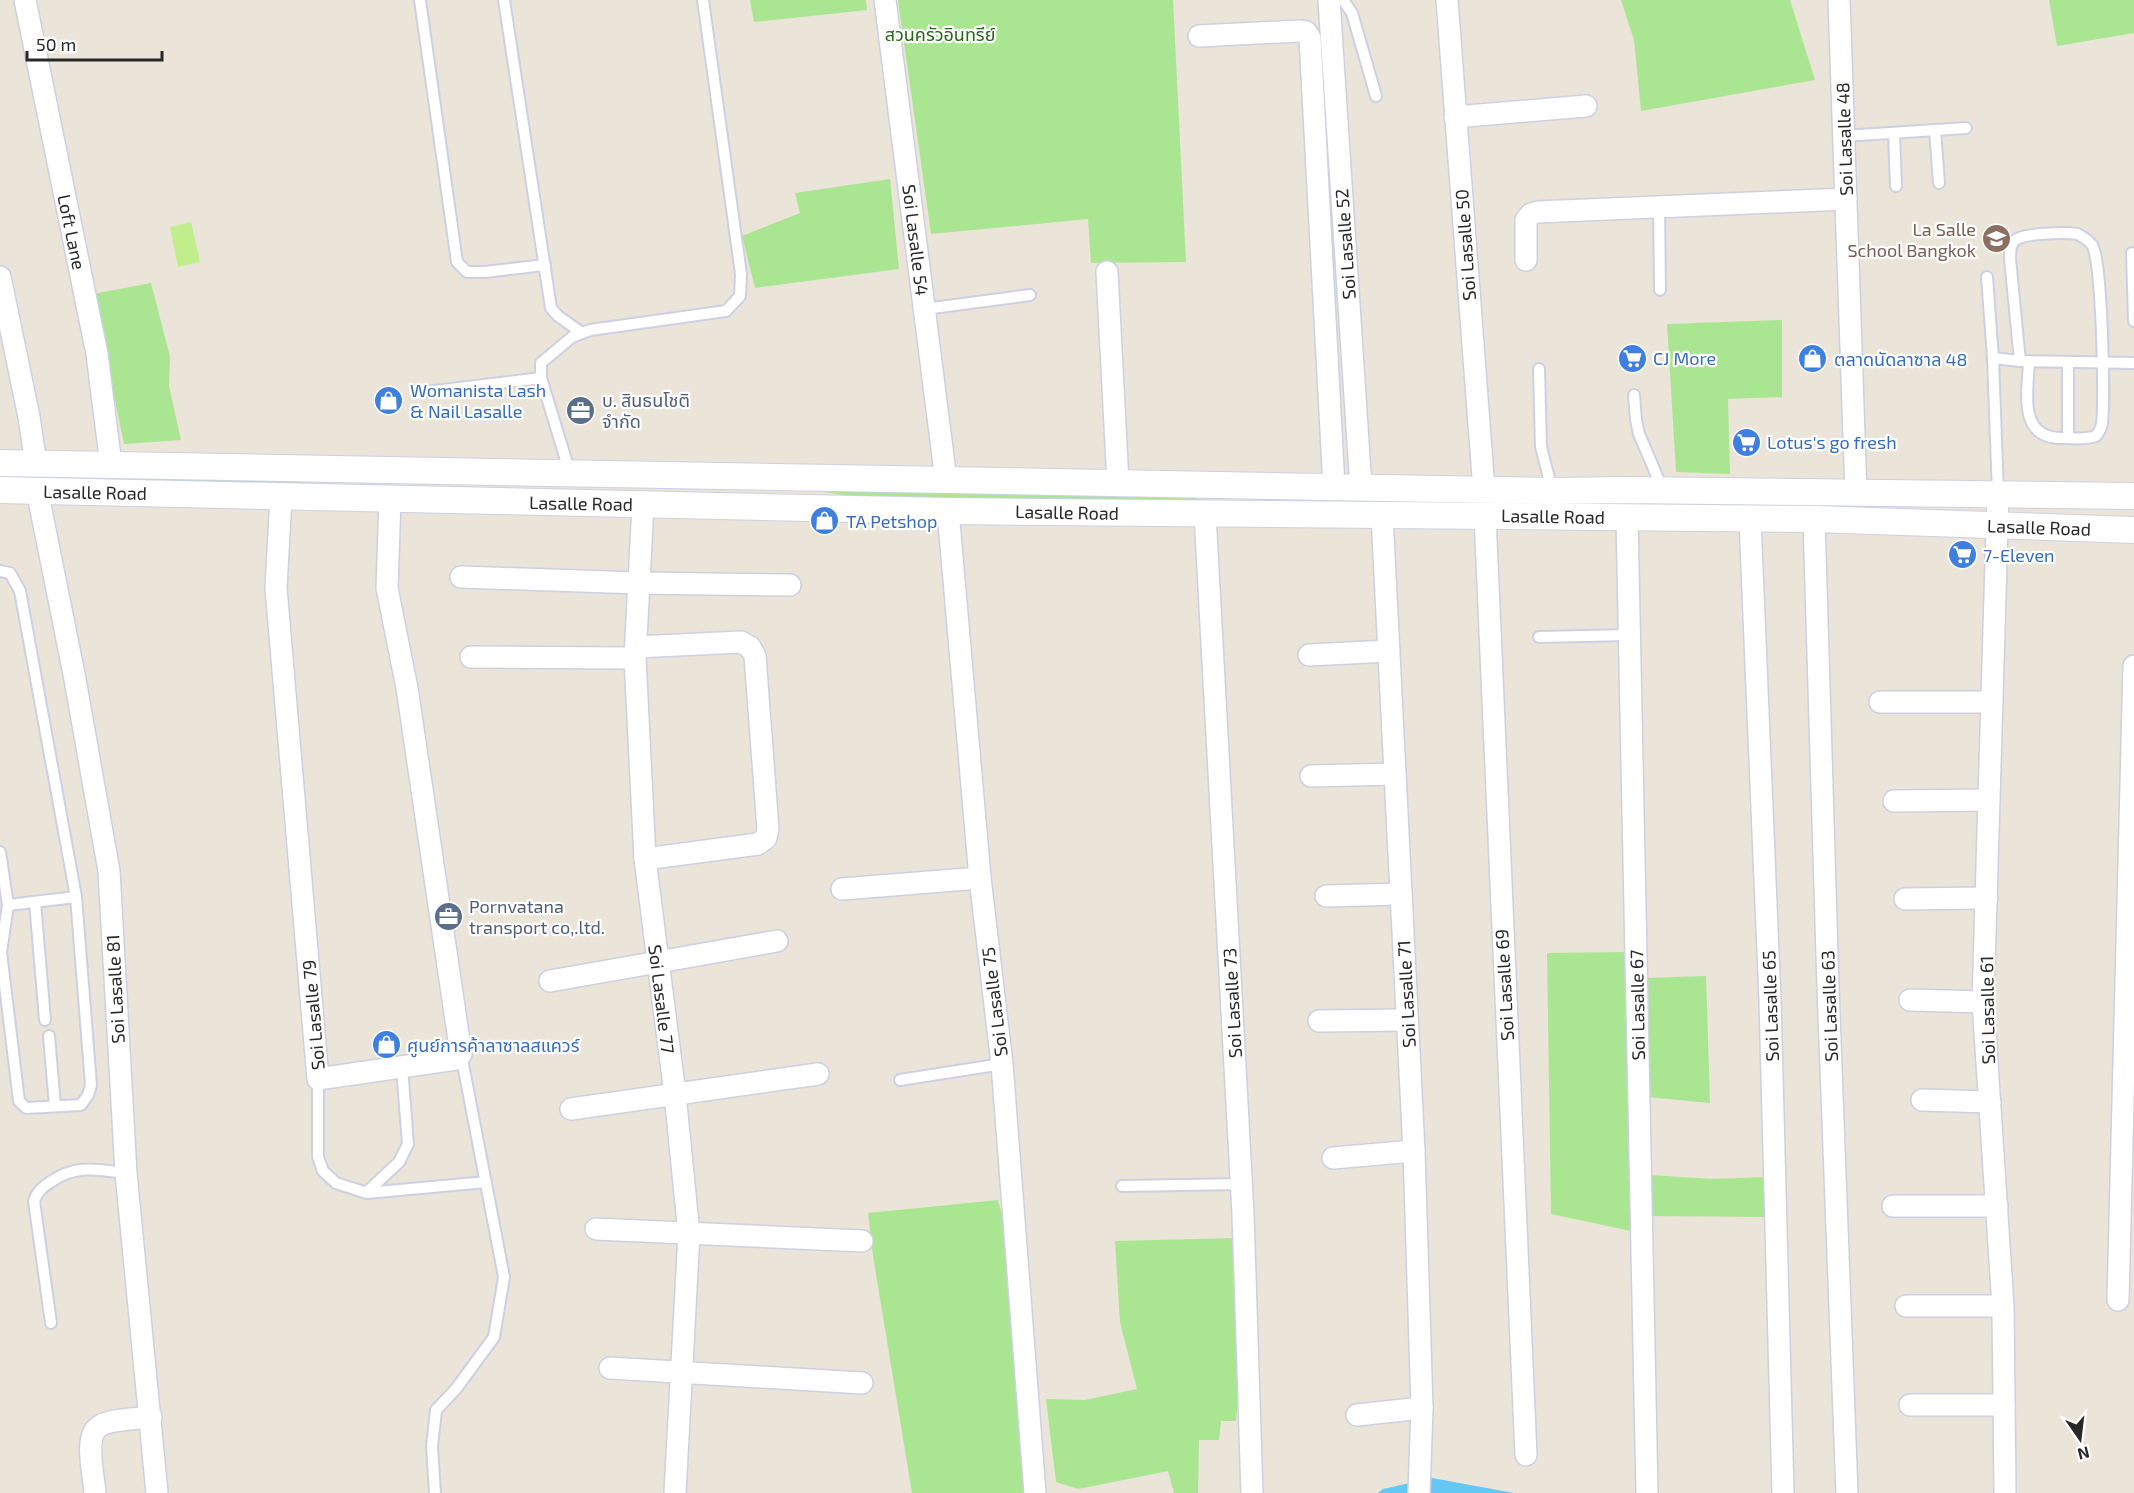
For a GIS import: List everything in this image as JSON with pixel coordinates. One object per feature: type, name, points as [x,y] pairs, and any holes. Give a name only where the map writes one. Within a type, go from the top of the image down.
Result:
[{"type":"street","name":"Loft Lane","points":[[25,0],[97,354],[111,465]]},
{"type":"street","name":"Soi Lasalle 54","points":[[885,0],[946,480]]},
{"type":"street","name":"Soi Lasalle 52","points":[[1329,0],[1348,488]]},
{"type":"street","name":"Soi Lasalle 50","points":[[1447,0],[1484,490]]},
{"type":"street","name":"Soi Lasalle 48","points":[[1839,0],[1856,493]]},
{"type":"street","points":[[1199,36],[1299,31],[1306,32],[1310,38],[1348,488],[1357,497],[1366,500],[1443,500],[1462,504],[1463,509],[1455,516]]},
{"type":"street","points":[[1455,117],[1586,106]]},
{"type":"street","points":[[1526,260],[1526,220],[1531,214],[1547,211],[1846,199]]},
{"type":"street","points":[[1107,272],[1118,483]]},
{"type":"street","points":[[0,277],[29,417],[36,464],[7,475]]},
{"type":"street","name":"Lasalle Road","points":[[7,475],[36,464],[1348,488],[2134,496]]},
{"type":"street","points":[[83,465],[57,470],[50,474],[50,478],[55,481],[130,483],[142,493]]},
{"type":"street","points":[[284,468],[353,481],[542,483],[551,487],[552,493],[545,499],[531,502]]},
{"type":"street","points":[[601,474],[587,474],[580,481],[584,489],[596,492],[811,498],[832,509]]},
{"type":"street","name":"Lasalle Road","points":[[7,475],[142,493],[390,500],[1314,516],[1814,519],[2134,530]]},
{"type":"street","name":"Soi Lasalle 81","points":[[7,475],[74,674],[109,871],[126,1173],[157,1493]]},
{"type":"street","points":[[1187,484],[1214,493],[1253,497],[1306,497],[1312,500],[1314,516]]},
{"type":"street","points":[[1314,516],[1348,488]]},
{"type":"street","points":[[1484,490],[1496,504],[1503,508],[1595,509],[1619,517]]},
{"type":"street","name":"Soi Lasalle 61","points":[[1998,495],[1983,1002],[2003,1306],[2005,1493]]},
{"type":"street","name":"Soi Lasalle 79","points":[[281,497],[276,588],[318,1079],[456,1059],[461,1054]]},
{"type":"street","points":[[390,500],[387,588],[407,688],[461,1054]]},
{"type":"street","name":"Soi Lasalle 77","points":[[643,505],[635,653],[645,859],[675,1094],[689,1234],[675,1493]]},
{"type":"street","name":"Soi Lasalle 75","points":[[948,511],[980,878],[1002,1064],[1035,1493]]},
{"type":"street","name":"Soi Lasalle 73","points":[[1205,514],[1241,1184],[1252,1493]]},
{"type":"street","name":"Soi Lasalle 71","points":[[1382,515],[1414,1151],[1422,1408],[1419,1483]]},
{"type":"street","name":"Soi Lasalle 69","points":[[1485,516],[1526,1455]]},
{"type":"street","name":"Soi Lasalle 67","points":[[1619,517],[1629,635],[1647,1493]]},
{"type":"street","name":"Soi Lasalle 63","points":[[1814,519],[1828,988],[1847,1493]]},
{"type":"street","name":"Soi Lasalle 65","points":[[1750,520],[1770,1000],[1783,1493]]},
{"type":"street","points":[[460,577],[790,585]]},
{"type":"street","points":[[471,657],[635,653],[741,642],[750,647],[754,656],[768,829],[766,838],[758,844],[645,859]]},
{"type":"street","points":[[1309,655],[1389,651]]},
{"type":"street","points":[[2118,1300],[2131,913],[2134,666]]},
{"type":"street","points":[[1880,702],[1992,702]]},
{"type":"street","points":[[1311,776],[1395,774]]},
{"type":"street","points":[[1894,801],[1989,800]]},
{"type":"street","points":[[842,890],[980,878]]},
{"type":"street","points":[[1326,896],[1401,894]]},
{"type":"street","points":[[1905,899],[1987,898]]},
{"type":"street","points":[[550,981],[777,940]]},
{"type":"street","points":[[1910,1000],[1983,1002]]},
{"type":"street","points":[[1319,1021],[1407,1020]]},
{"type":"street","points":[[571,1109],[818,1074]]},
{"type":"street","points":[[1922,1100],[1990,1102]]},
{"type":"street","points":[[1333,1158],[1414,1151]]},
{"type":"street","points":[[1893,1206],[1997,1206]]},
{"type":"street","points":[[596,1229],[862,1241]]},
{"type":"street","points":[[1906,1306],[2003,1306]]},
{"type":"street","points":[[610,1368],[861,1383]]},
{"type":"street","points":[[1910,1405],[2004,1405]]},
{"type":"street","points":[[1357,1415],[1422,1408]]},
{"type":"street","points":[[95,1493],[90,1440],[93,1431],[101,1424],[151,1417]]},
{"type":"lane","points":[[420,0],[457,262],[467,272],[545,265]]},
{"type":"lane","points":[[504,0],[551,308],[558,316],[582,333]]},
{"type":"lane","points":[[570,473],[541,378],[541,363],[572,337],[590,330],[726,311],[740,296],[741,274],[703,0]]},
{"type":"lane","points":[[1342,0],[1352,14],[1376,96]]},
{"type":"lane","points":[[1844,136],[1966,129]]},
{"type":"lane","points":[[1935,130],[1939,183]]},
{"type":"lane","points":[[1894,133],[1896,186]]},
{"type":"lane","points":[[1659,206],[1660,290]]},
{"type":"lane","points":[[2028,234],[2077,234],[2088,240],[2096,252],[2103,363],[2102,424],[2096,436],[2088,439],[2051,438],[2035,428],[2027,409],[2025,361],[2010,259],[2011,246],[2015,240],[2028,234]]},
{"type":"lane","points":[[2132,253],[2134,321]]},
{"type":"lane","points":[[1987,277],[1993,358],[1998,495]]},
{"type":"lane","points":[[925,309],[1030,295]]},
{"type":"lane","points":[[1993,358],[2025,361],[2134,363]]},
{"type":"lane","points":[[2068,362],[2068,438]]},
{"type":"lane","points":[[1539,369],[1541,447],[1552,491]]},
{"type":"lane","points":[[426,392],[541,378]]},
{"type":"lane","points":[[1634,395],[1639,434],[1663,490]]},
{"type":"lane","points":[[0,571],[10,573],[20,591],[76,897],[91,1084],[88,1095],[81,1105],[26,1108],[19,1101],[1,952],[8,905],[0,852]]},
{"type":"lane","points":[[1539,637],[1629,635]]},
{"type":"lane","points":[[8,905],[76,897]]},
{"type":"lane","points":[[35,902],[45,1020]]},
{"type":"lane","points":[[49,1036],[55,1106]]},
{"type":"lane","points":[[435,1493],[432,1446],[436,1410],[456,1389],[494,1337],[504,1277],[461,1054]]},
{"type":"lane","points":[[900,1080],[1002,1064]]},
{"type":"lane","points":[[367,1192],[399,1162],[408,1144],[402,1068]]},
{"type":"lane","points":[[318,1079],[318,1157],[323,1171],[336,1183],[367,1192],[486,1182]]},
{"type":"lane","points":[[51,1323],[34,1201],[38,1191],[59,1176],[80,1169],[126,1173]]},
{"type":"lane","points":[[1122,1186],[1241,1184]]},
{"type":"green space","points":[[750,0],[866,0],[867,10],[754,22]]},
{"type":"green space","name":"สวนครัวอินทรีย์","points":[[898,0],[1173,0],[1186,262],[1091,263],[1088,219],[931,234]]},
{"type":"green space","points":[[1621,0],[1790,0],[1815,80],[1641,111],[1634,40]]},
{"type":"green space","points":[[2049,0],[2134,0],[2134,33],[2057,46]]},
{"type":"green space","points":[[890,179],[899,269],[755,288],[742,236],[800,213],[795,193]]},
{"type":"green space","points":[[191,222],[200,262],[178,267],[170,227]]},
{"type":"green space","points":[[151,283],[170,357],[169,386],[181,440],[124,444],[93,294]]},
{"type":"green space","points":[[1782,320],[1782,397],[1728,399],[1730,474],[1676,472],[1667,324]]},
{"type":"green space","points":[[139,477],[276,479],[333,486],[157,484]]},
{"type":"green space","points":[[811,487],[1168,495],[1215,501],[1304,503],[865,498],[811,490]]},
{"type":"green space","points":[[1624,952],[1631,1231],[1551,1214],[1547,953]]},
{"type":"green space","points":[[1706,976],[1710,1103],[1647,1097],[1646,978]]},
{"type":"green space","points":[[1651,1175],[1712,1179],[1767,1177],[1766,1217],[1649,1216]]},
{"type":"green space","points":[[998,1200],[1003,1219],[1028,1493],[912,1493],[868,1213]]},
{"type":"green space","points":[[1237,1238],[1242,1357],[1236,1421],[1221,1421],[1219,1440],[1199,1440],[1198,1493],[1174,1493],[1168,1471],[1078,1489],[1056,1482],[1046,1399],[1085,1400],[1137,1389],[1120,1322],[1115,1241]]},
{"type":"water","points":[[1432,1478],[1514,1493],[1378,1493],[1383,1489]]},
{"type":"place","name":"La Salle School Bangkok","points":[[1997,239]]},
{"type":"place","name":"CJ More","points":[[1632,358]]},
{"type":"place","name":"ตลาดนัดลาซาล 48","points":[[1813,359]]},
{"type":"place","name":"Womanista Lash & Nail Lasalle","points":[[389,400]]},
{"type":"place","name":"บ. สินธนโชติ จำกัด","points":[[581,410]]},
{"type":"place","name":"Lotus's go fresh","points":[[1746,442]]},
{"type":"place","name":"TA Petshop","points":[[825,521]]},
{"type":"place","name":"7-Eleven","points":[[1962,555]]},
{"type":"place","name":"Pornvatana transport co,.ltd.","points":[[448,916]]},
{"type":"place","name":"ศูนย์การค้าลาซาลสแควร์","points":[[386,1045]]}]
